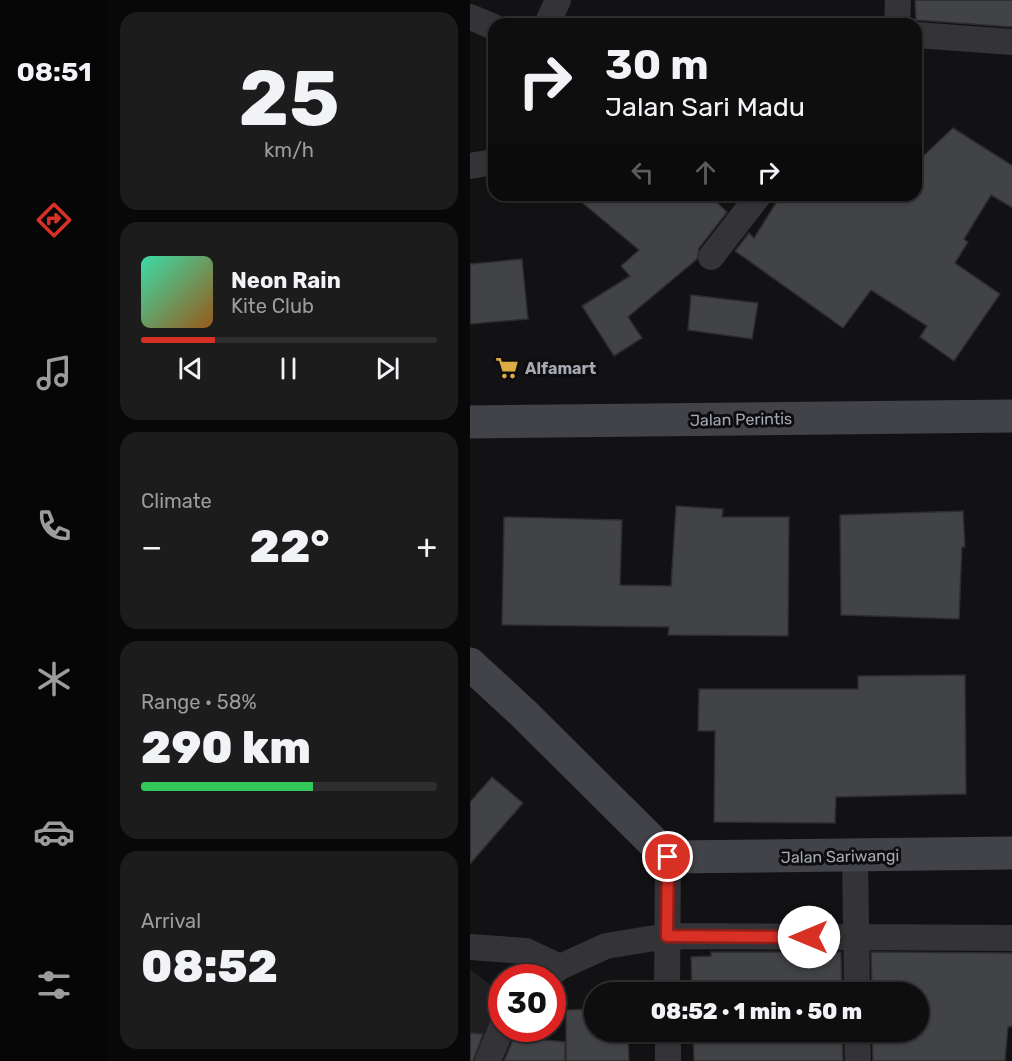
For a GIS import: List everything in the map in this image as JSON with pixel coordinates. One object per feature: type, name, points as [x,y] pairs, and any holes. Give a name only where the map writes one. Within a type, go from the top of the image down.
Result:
[{"type":"street","points":[[550,18],[558,0]]},
{"type":"street","points":[[897,18],[898,0]]},
{"type":"street","points":[[470,17],[488,24]]},
{"type":"street","points":[[922,35],[1013,42]]},
{"type":"street","points":[[470,166],[488,163]]},
{"type":"street","points":[[711,257],[754,201]]},
{"type":"street","name":"Jalan Perintis","points":[[470,422],[1013,416]]},
{"type":"street","points":[[470,664],[522,712],[668,857],[667,982]]},
{"type":"street","name":"Jalan Sariwangi","points":[[668,857],[1013,854]]},
{"type":"street","points":[[855,856],[857,982]]},
{"type":"street","points":[[566,966],[606,946],[667,936],[1013,938]]},
{"type":"street","points":[[470,947],[526,951],[543,964]]},
{"type":"street","points":[[488,1061],[496,1042]]},
{"type":"street","points":[[668,1042],[668,1061]]},
{"type":"street","points":[[857,1042],[858,1061]]},
{"type":"shaded area","points":[[470,969],[488,983],[488,1031],[478,1061],[470,1061]]},
{"type":"building","points":[[915,0],[1013,0],[1013,27],[922,20],[922,18],[916,18]]},
{"type":"building","points":[[953,128],[1013,166],[1013,208],[991,195],[964,239],[968,242],[955,263],[1000,294],[954,361],[920,337],[927,326],[871,290],[843,328],[735,251],[749,233],[754,238],[777,201],[922,201],[922,157]]},
{"type":"building","points":[[580,201],[715,201],[727,212],[699,248],[697,259],[628,317],[642,338],[614,356],[582,306],[630,276],[621,266],[639,250]]},
{"type":"building","points":[[522,259],[528,319],[470,324],[470,264]]},
{"type":"building","points":[[691,295],[758,303],[752,339],[688,330]]},
{"type":"building","points":[[676,506],[723,509],[722,517],[789,517],[788,636],[668,635],[669,627],[502,625],[504,517],[622,520],[620,585],[671,586]]},
{"type":"building","points":[[963,511],[965,547],[962,547],[959,619],[841,615],[840,515]]},
{"type":"building","points":[[965,675],[966,794],[836,797],[835,823],[714,822],[715,731],[698,731],[699,689],[858,689],[858,676]]},
{"type":"building","points":[[492,777],[523,803],[470,864],[470,802]]},
{"type":"building","points":[[711,952],[841,952],[842,982],[692,982],[691,957],[711,956]]},
{"type":"building","points":[[871,952],[1013,953],[1013,1026],[1008,1027],[1005,1061],[873,1061],[872,1042],[929,1042],[929,982],[872,982]]},
{"type":"building","points":[[584,1009],[584,1042],[628,1042],[629,1061],[566,1061],[566,1010]]},
{"type":"building","points":[[470,1033],[483,1034],[473,1061],[470,1061]]},
{"type":"building","points":[[512,1042],[565,1042],[565,1061],[504,1061]]},
{"type":"building","points":[[693,1042],[842,1042],[843,1061],[694,1061]]},
{"type":"place","name":"Alfamart","points":[[507,368]]},
{"type":"route","points":[[668,857],[667,936],[809,937]]}]
